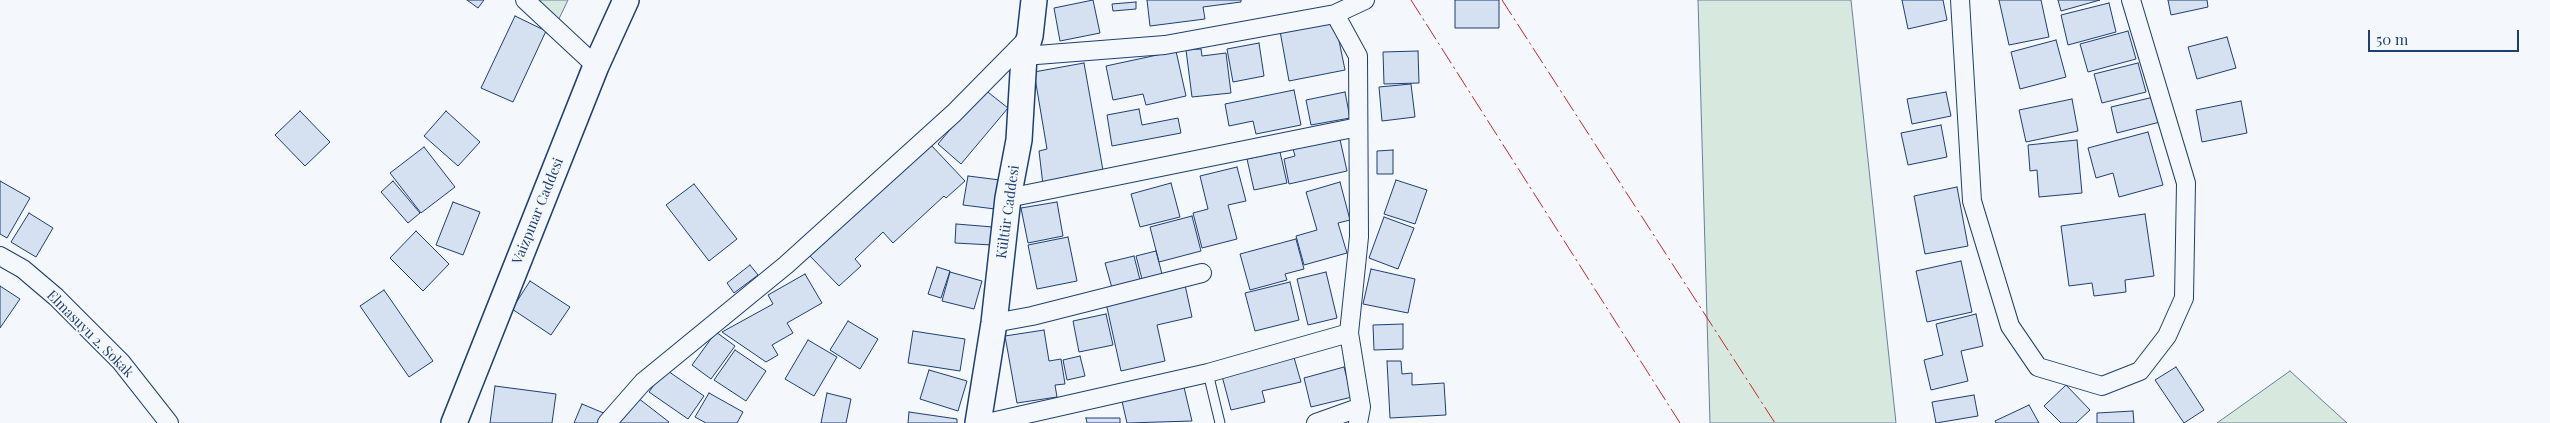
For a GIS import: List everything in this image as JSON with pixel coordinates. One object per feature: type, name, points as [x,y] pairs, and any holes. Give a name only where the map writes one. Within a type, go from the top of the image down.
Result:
[{"type":"street","points":[[526,0],[596,66]]},
{"type":"street","name":"Vaizpınar Caddesi","points":[[454,423],[596,66],[626,0]]},
{"type":"street","name":"Kültür Caddesi","points":[[978,423],[994,323],[1008,198],[1019,140],[1027,46],[1034,0]]},
{"type":"street","points":[[607,423],[643,382],[786,265],[1027,46],[1165,45],[1335,14],[1365,0]]},
{"type":"street","points":[[1960,0],[1972,201],[2010,326],[2038,367],[2102,386],[2140,371],[2167,336],[2184,298],[2186,184],[2131,0]]},
{"type":"street","points":[[1316,423],[1360,415],[1349,333],[1359,237],[1358,56],[1335,14]]},
{"type":"street","points":[[1008,198],[1358,127]]},
{"type":"street","name":"Elmasuyu 2. Sokak","points":[[0,256],[23,269],[56,297],[121,362],[169,423]]},
{"type":"street","points":[[994,323],[1032,316],[1202,273]]},
{"type":"street","points":[[987,423],[1208,372],[1349,333]]},
{"type":"lane","points":[[1208,372],[1220,423]]},
{"type":"shaded area","points":[[525,0],[568,0],[555,27]]},
{"type":"shaded area","points":[[1698,0],[1851,0],[1896,423],[1710,423]]},
{"type":"shaded area","points":[[2290,371],[2347,423],[2217,423]]},
{"type":"building","points":[[467,0],[484,0],[478,8]]},
{"type":"building","points":[[1093,0],[1100,33],[1060,41],[1054,8]]},
{"type":"building","points":[[1147,0],[1241,0],[1241,2],[1203,7],[1205,19],[1150,26]]},
{"type":"building","points":[[1455,0],[1499,0],[1499,28],[1455,28]]},
{"type":"building","points":[[1902,0],[1943,0],[1947,20],[1908,29]]},
{"type":"building","points":[[1999,0],[2041,0],[2049,37],[2009,45]]},
{"type":"building","points":[[2058,0],[2100,0],[2061,11]]},
{"type":"building","points":[[2168,0],[2207,0],[2208,7],[2171,15]]},
{"type":"building","points":[[1136,2],[1136,9],[1113,11],[1112,4]]},
{"type":"building","points":[[2109,3],[2116,32],[2068,45],[2061,15]]},
{"type":"building","points":[[515,16],[546,31],[513,102],[481,88]]},
{"type":"building","points":[[1335,21],[1345,70],[1289,81],[1280,31]]},
{"type":"building","points":[[2128,31],[2136,59],[2088,72],[2080,44]]},
{"type":"building","points":[[2227,37],[2236,68],[2197,79],[2188,47]]},
{"type":"building","points":[[2056,40],[2066,77],[2020,89],[2011,52]]},
{"type":"building","points":[[1259,43],[1264,76],[1233,82],[1227,49]]},
{"type":"building","points":[[1201,49],[1202,56],[1226,53],[1231,93],[1192,97],[1186,50]]},
{"type":"building","points":[[1176,51],[1186,96],[1146,105],[1143,94],[1113,100],[1106,66]]},
{"type":"building","points":[[1418,51],[1419,83],[1384,84],[1383,52]]},
{"type":"building","points":[[1084,63],[1104,176],[1043,185],[1039,151],[1047,149],[1034,72]]},
{"type":"building","points":[[2138,63],[2146,92],[2102,103],[2094,74]]},
{"type":"building","points":[[1411,84],[1415,117],[1382,121],[1379,87]]},
{"type":"building","points":[[984,89],[1008,108],[961,164],[938,144]]},
{"type":"building","points":[[1294,90],[1301,125],[1256,134],[1253,121],[1229,126],[1225,104]]},
{"type":"building","points":[[1345,92],[1350,118],[1311,125],[1306,100]]},
{"type":"building","points":[[1946,92],[1951,116],[1912,124],[1907,99]]},
{"type":"building","points":[[2154,97],[2160,122],[2117,133],[2111,107]]},
{"type":"building","points":[[2072,99],[2078,131],[2026,142],[2019,110]]},
{"type":"building","points":[[2241,101],[2247,133],[2202,142],[2196,110]]},
{"type":"building","points":[[1139,109],[1142,125],[1178,118],[1181,133],[1112,146],[1107,115]]},
{"type":"building","points":[[300,111],[330,142],[305,166],[275,135]]},
{"type":"building","points":[[446,111],[480,142],[458,166],[424,136]]},
{"type":"building","points":[[1941,125],[1947,157],[1908,165],[1901,133]]},
{"type":"building","points":[[2148,132],[2163,185],[2119,197],[2113,173],[2096,178],[2088,148]]},
{"type":"building","points":[[1339,135],[1347,171],[1289,184],[1284,159],[1295,156],[1292,145]]},
{"type":"building","points":[[2077,140],[2082,193],[2039,197],[2037,170],[2030,171],[2028,145]]},
{"type":"building","points":[[930,144],[965,181],[946,198],[944,196],[893,243],[883,232],[855,259],[861,266],[839,286],[810,256]]},
{"type":"building","points":[[424,147],[455,187],[421,213],[390,173]]},
{"type":"building","points":[[1393,150],[1393,174],[1377,174],[1377,151]]},
{"type":"building","points":[[1280,152],[1287,183],[1254,190],[1247,159]]},
{"type":"building","points":[[1237,167],[1246,201],[1228,205],[1237,239],[1202,248],[1193,213],[1208,209],[1200,176]]},
{"type":"building","points":[[968,176],[1000,180],[995,209],[963,205]]},
{"type":"building","points":[[1396,180],[1427,190],[1415,224],[1384,214]]},
{"type":"building","points":[[0,181],[30,198],[7,238],[0,234]]},
{"type":"building","points":[[393,181],[420,213],[408,223],[381,192]]},
{"type":"building","points":[[1340,182],[1350,220],[1338,223],[1347,253],[1304,265],[1296,236],[1317,230],[1306,192]]},
{"type":"building","points":[[1171,183],[1180,217],[1140,227],[1131,194]]},
{"type":"building","points":[[694,184],[737,239],[709,261],[666,205]]},
{"type":"building","points":[[1957,187],[1968,246],[1925,254],[1914,196]]},
{"type":"building","points":[[453,202],[480,212],[463,255],[436,245]]},
{"type":"building","points":[[1057,202],[1063,236],[1028,243],[1021,208]]},
{"type":"building","points":[[29,213],[53,228],[36,257],[11,242]]},
{"type":"building","points":[[2145,214],[2154,276],[2125,280],[2126,292],[2094,296],[2092,283],[2069,286],[2061,226]]},
{"type":"building","points":[[1192,216],[1201,251],[1159,262],[1150,227]]},
{"type":"building","points":[[1384,217],[1414,228],[1398,269],[1369,258]]},
{"type":"building","points":[[956,224],[993,227],[992,245],[955,243]]},
{"type":"building","points":[[416,231],[449,264],[423,291],[390,258]]},
{"type":"building","points":[[1068,237],[1077,281],[1037,289],[1028,245]]},
{"type":"building","points":[[1296,239],[1304,269],[1285,274],[1287,280],[1250,290],[1240,254]]},
{"type":"building","points":[[1156,251],[1162,274],[1142,279],[1136,256]]},
{"type":"building","points":[[1134,256],[1140,280],[1112,288],[1105,263]]},
{"type":"building","points":[[1961,261],[1972,312],[1927,322],[1916,271]]},
{"type":"building","points":[[750,265],[758,275],[734,293],[727,283]]},
{"type":"building","points":[[937,267],[950,271],[941,298],[928,294]]},
{"type":"building","points":[[1371,269],[1415,279],[1408,313],[1363,304]]},
{"type":"building","points":[[950,272],[982,281],[974,309],[942,301]]},
{"type":"building","points":[[1326,272],[1337,318],[1308,325],[1297,279]]},
{"type":"building","points":[[805,274],[822,303],[787,323],[793,333],[772,345],[778,355],[766,362],[722,332],[773,304],[768,295]]},
{"type":"building","points":[[530,281],[570,307],[551,335],[512,309]]},
{"type":"building","points":[[1290,282],[1299,320],[1255,331],[1245,293]]},
{"type":"building","points":[[1185,285],[1192,317],[1157,325],[1165,361],[1121,371],[1106,303]]},
{"type":"building","points":[[0,286],[20,299],[0,328]]},
{"type":"building","points":[[384,290],[433,361],[409,377],[360,306]]},
{"type":"building","points":[[1106,314],[1113,345],[1079,352],[1073,321]]},
{"type":"building","points":[[1976,314],[1983,346],[1961,351],[1968,381],[1931,390],[1924,360],[1943,355],[1936,324]]},
{"type":"building","points":[[848,321],[878,339],[860,369],[830,350]]},
{"type":"building","points":[[1403,324],[1403,349],[1374,350],[1373,325]]},
{"type":"building","points":[[1044,330],[1049,361],[1061,359],[1065,384],[1055,385],[1057,397],[1017,403],[1005,336]]},
{"type":"building","points":[[913,331],[965,339],[960,371],[908,363]]},
{"type":"building","points":[[716,332],[735,346],[711,379],[692,365]]},
{"type":"building","points":[[808,340],[837,357],[814,396],[785,379]]},
{"type":"building","points":[[735,350],[766,371],[746,401],[714,380]]},
{"type":"building","points":[[1293,354],[1301,382],[1262,391],[1265,402],[1231,410],[1221,372]]},
{"type":"building","points":[[1080,356],[1085,376],[1067,380],[1063,360]]},
{"type":"building","points":[[1387,361],[1401,361],[1402,374],[1412,373],[1412,385],[1444,383],[1446,415],[1390,418]]},
{"type":"building","points":[[1344,367],[1352,397],[1311,407],[1304,378]]},
{"type":"building","points":[[2176,367],[2204,410],[2184,423],[2155,380]]},
{"type":"building","points":[[665,369],[704,396],[688,419],[649,392]]},
{"type":"building","points":[[929,370],[967,381],[958,411],[920,399]]},
{"type":"building","points":[[1183,383],[1192,421],[1127,423],[1121,397]]},
{"type":"building","points":[[2066,385],[2090,410],[2076,423],[2061,423],[2044,406]]},
{"type":"building","points":[[495,386],[556,394],[552,423],[490,423]]},
{"type":"building","points":[[709,393],[743,412],[737,423],[706,423],[695,417]]},
{"type":"building","points":[[827,393],[851,399],[846,423],[821,423]]},
{"type":"building","points":[[1974,395],[1978,416],[1936,423],[1932,402]]},
{"type":"building","points":[[638,398],[669,422],[618,423]]},
{"type":"building","points":[[582,404],[606,414],[602,423],[574,423]]},
{"type":"building","points":[[2029,405],[2039,423],[1996,423],[1995,421]]},
{"type":"building","points":[[2133,411],[2134,423],[2097,423],[2097,413]]},
{"type":"building","points":[[909,412],[957,419],[957,423],[908,423]]},
{"type":"building","points":[[1086,418],[1120,418],[1120,423],[1087,423]]},
{"type":"power","points":[[1411,0],[1680,423]]},
{"type":"power","points":[[1502,0],[1775,423]]}]
